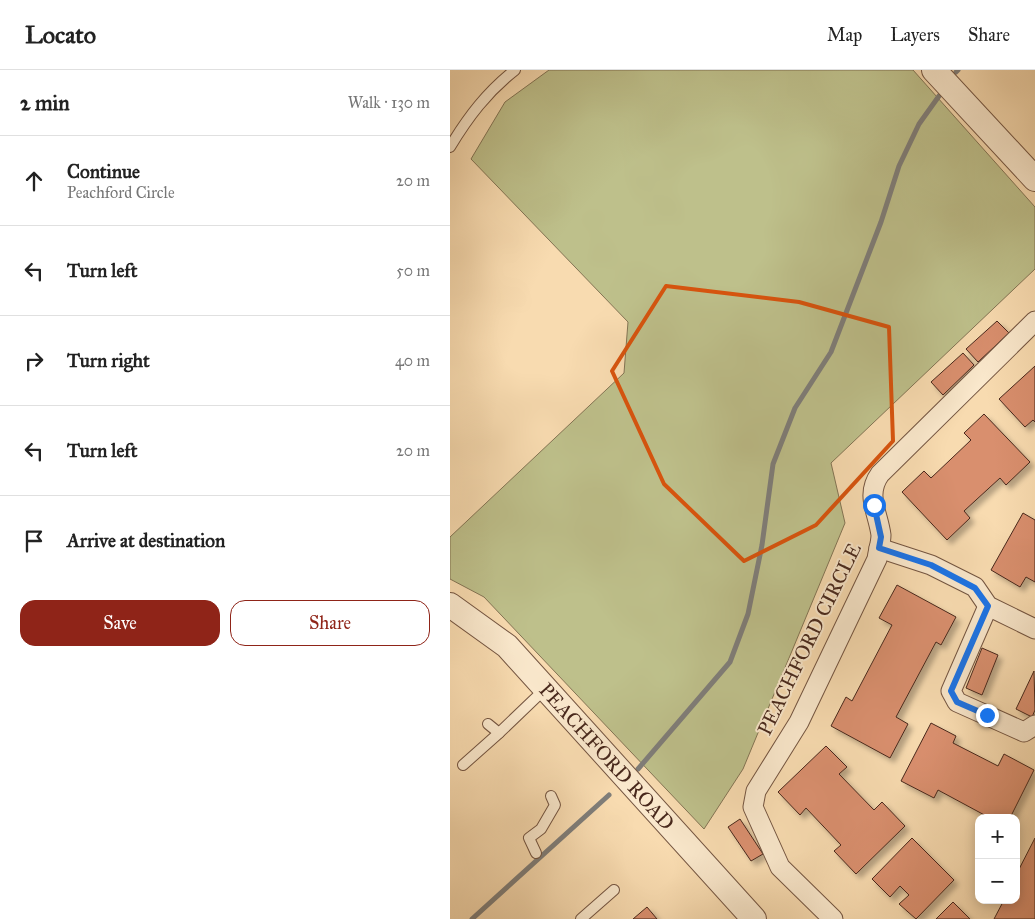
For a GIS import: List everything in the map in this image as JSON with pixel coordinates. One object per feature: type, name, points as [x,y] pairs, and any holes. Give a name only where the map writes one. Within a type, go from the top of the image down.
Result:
[{"type":"street","points":[[934,70],[1035,180]]},
{"type":"street","name":"PEACHFORD CIRCLE","points":[[832,919],[780,866],[753,807],[756,790],[799,722],[877,559],[881,537],[874,505],[873,484],[880,474],[1035,321]]},
{"type":"street","points":[[879,548],[931,565],[975,588],[988,606],[1035,628]]},
{"type":"street","name":"PEACHFORD ROAD","points":[[450,605],[507,646],[754,919]]},
{"type":"street","points":[[988,606],[951,691],[957,702],[1024,732],[1035,725]]},
{"type":"lane","points":[[450,147],[477,105],[492,88],[514,70]]},
{"type":"lane","points":[[462,765],[546,688]]},
{"type":"lane","points":[[488,724],[499,733]]},
{"type":"lane","points":[[536,853],[529,838],[541,829],[556,805],[551,796]]},
{"type":"lane","points":[[580,919],[614,890]]},
{"type":"highlighted area","points":[[666,286],[799,302],[889,327],[893,441],[816,525],[744,561],[664,484],[612,371]]},
{"type":"green space","points":[[549,70],[913,70],[1035,207],[1035,269],[831,463],[845,523],[743,769],[704,829],[484,597],[450,579],[450,537],[624,373],[628,322],[471,159],[505,102]]},
{"type":"building","points":[[997,321],[1009,333],[978,362],[966,349]]},
{"type":"building","points":[[963,353],[974,365],[943,395],[931,382]]},
{"type":"building","points":[[1035,366],[1035,422],[1033,420],[1025,427],[999,399]]},
{"type":"building","points":[[984,414],[1030,462],[1006,485],[1000,478],[964,511],[970,518],[947,540],[902,492],[924,471],[931,478],[971,440],[964,433]]},
{"type":"building","points":[[1023,513],[1035,520],[1035,582],[1026,577],[1020,587],[991,570]]},
{"type":"building","points":[[897,585],[956,617],[941,645],[936,642],[896,717],[908,724],[890,758],[831,726],[846,697],[852,701],[892,625],[879,618]]},
{"type":"building","points":[[982,648],[998,655],[982,695],[966,688]]},
{"type":"building","points":[[1034,671],[1035,710],[1032,717],[1016,709]]},
{"type":"building","points":[[931,723],[956,736],[953,743],[998,766],[1004,754],[1034,770],[1012,814],[983,814],[938,790],[934,798],[901,781]]},
{"type":"building","points":[[826,746],[847,767],[839,774],[874,810],[882,802],[905,826],[856,874],[834,851],[841,845],[806,808],[800,815],[778,792]]},
{"type":"building","points":[[740,819],[763,854],[751,861],[728,827]]},
{"type":"building","points":[[912,838],[954,880],[916,919],[899,904],[909,895],[900,886],[890,897],[872,879]]},
{"type":"building","points":[[1035,838],[1035,919],[994,919],[1002,904],[1020,904],[1020,867]]},
{"type":"building","points":[[953,902],[970,919],[936,919]]},
{"type":"building","points":[[647,907],[657,919],[633,919]]},
{"type":"waterway","points":[[638,769],[730,662],[748,614],[762,545],[773,464],[795,408],[831,352],[881,222],[899,166],[919,124],[939,96]]},
{"type":"waterway","points":[[472,919],[609,795]]},
{"type":"route","points":[[874,505],[881,537],[879,548],[931,565],[975,588],[988,606],[951,691],[957,702],[987,715]]}]
